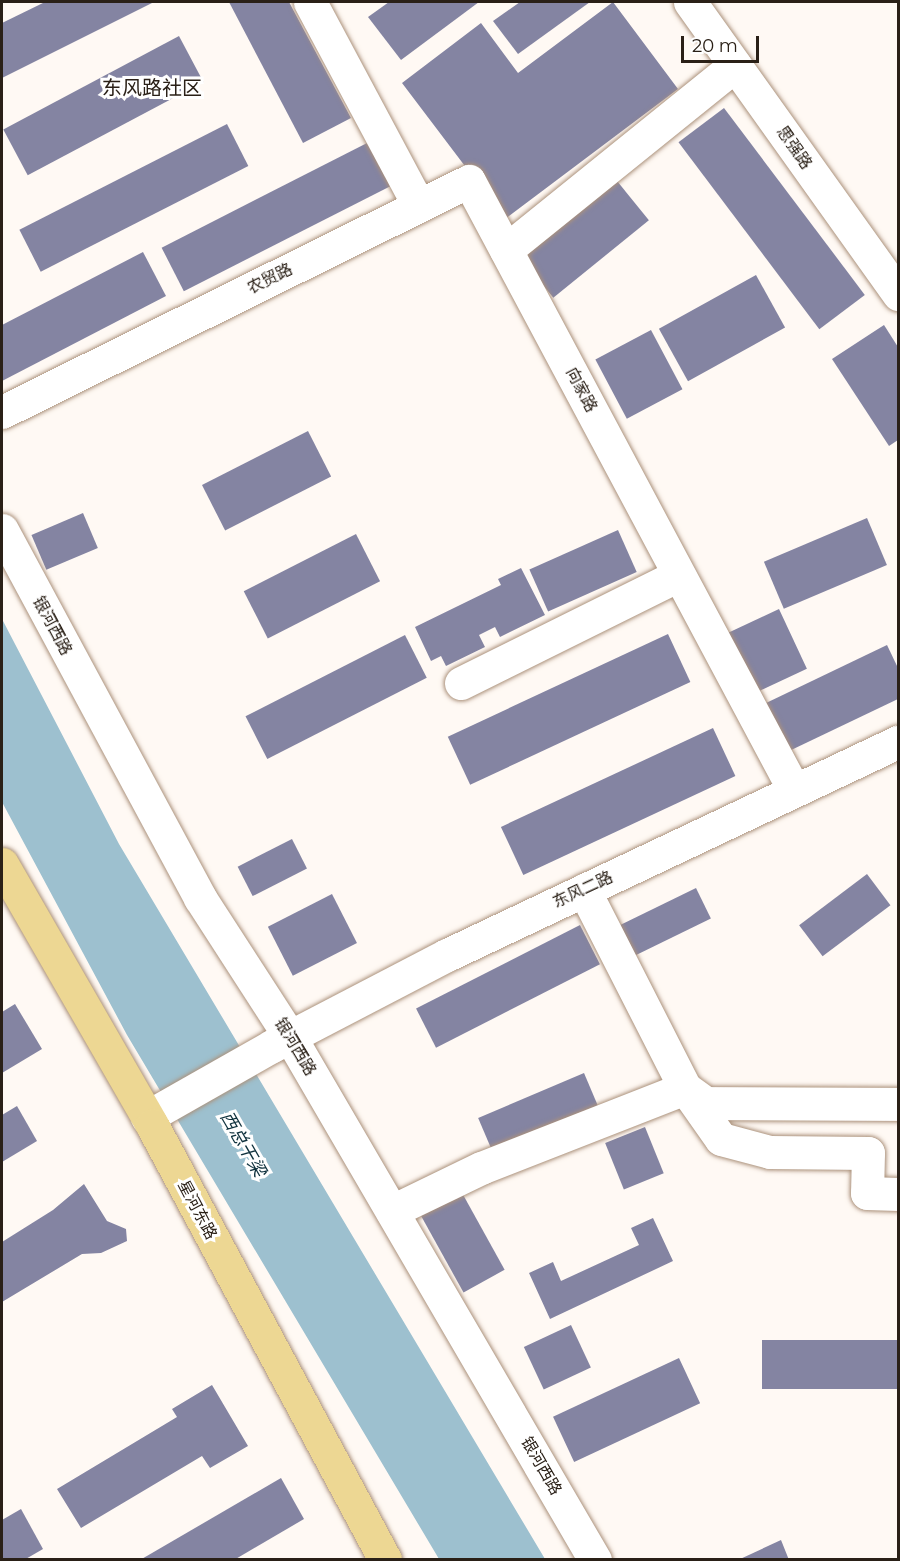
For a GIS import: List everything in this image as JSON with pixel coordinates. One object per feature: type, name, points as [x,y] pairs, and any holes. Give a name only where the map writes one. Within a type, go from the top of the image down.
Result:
[{"type":"main road","name":"星河东路","points":[[2,866],[155,1112],[385,1560]]},
{"type":"street","points":[[310,2],[419,206]]},
{"type":"street","name":"思强路","points":[[690,2],[898,294]]},
{"type":"street","points":[[506,250],[735,65]]},
{"type":"street","name":"农贸路","points":[[2,412],[469,181],[506,250]]},
{"type":"street","name":"向家路","points":[[506,250],[794,790]]},
{"type":"street","name":"银河西路","points":[[2,530],[200,898],[281,1041],[392,1212],[595,1560]]},
{"type":"street","points":[[461,683],[679,575]]},
{"type":"street","name":"东风二路","points":[[155,1112],[281,1041],[584,890],[898,742]]},
{"type":"street","points":[[584,890],[686,1088],[721,1139],[771,1152],[868,1153],[867,1192],[898,1194]]},
{"type":"street","points":[[686,1088],[706,1103],[898,1104]]},
{"type":"street","points":[[392,1212],[482,1168],[686,1088]]},
{"type":"water","name":"西总干梁","points":[[2,619],[119,844],[545,1559],[439,1559],[127,1035],[2,802]]},
{"type":"building","points":[[45,2],[154,2],[2,78],[2,23]]},
{"type":"building","points":[[229,2],[289,2],[351,118],[303,143]]},
{"type":"building","points":[[389,2],[479,2],[401,60],[368,17]]},
{"type":"building","points":[[520,2],[590,2],[518,54],[493,21]]},
{"type":"building","points":[[613,2],[678,89],[505,219],[402,83],[481,23],[518,73]]},
{"type":"building","points":[[179,36],[203,82],[28,175],[3,129]]},
{"type":"building","points":[[724,108],[865,295],[819,329],[678,142]]},
{"type":"building","points":[[227,124],[248,166],[41,272],[19,230]]},
{"type":"building","points":[[371,141],[393,185],[184,291],[162,248]]},
{"type":"building","points":[[613,176],[649,220],[553,298],[517,253]]},
{"type":"building","points":[[143,252],[166,296],[2,381],[2,325]]},
{"type":"building","points":[[756,275],[785,327],[688,381],[659,329]]},
{"type":"building","points":[[884,325],[898,347],[898,440],[889,446],[832,359]]},
{"type":"building","points":[[651,330],[682,389],[627,419],[595,360]]},
{"type":"building","points":[[308,431],[331,476],[225,530],[202,485]]},
{"type":"building","points":[[83,513],[98,548],[46,570],[31,535]]},
{"type":"building","points":[[867,518],[887,565],[784,609],[764,562]]},
{"type":"building","points":[[618,530],[637,572],[548,611],[529,569]]},
{"type":"building","points":[[356,534],[380,581],[268,638],[244,591]]},
{"type":"building","points":[[521,568],[545,615],[500,637],[495,627],[479,635],[485,647],[446,666],[441,656],[431,661],[415,627],[501,585],[498,579]]},
{"type":"building","points":[[779,609],[807,669],[756,692],[728,633]]},
{"type":"building","points":[[668,634],[690,682],[470,785],[448,737]]},
{"type":"building","points":[[405,635],[427,678],[267,759],[246,716]]},
{"type":"building","points":[[887,645],[898,668],[898,699],[787,752],[764,704]]},
{"type":"building","points":[[713,728],[735,776],[523,875],[501,827]]},
{"type":"building","points":[[292,839],[307,868],[253,896],[238,867]]},
{"type":"building","points":[[867,874],[890,905],[823,956],[799,925]]},
{"type":"building","points":[[696,888],[711,919],[630,958],[615,927]]},
{"type":"building","points":[[332,894],[357,943],[293,976],[268,927]]},
{"type":"building","points":[[580,925],[600,964],[436,1048],[416,1009]]},
{"type":"building","points":[[15,1004],[42,1049],[2,1073],[2,1012]]},
{"type":"building","points":[[584,1073],[603,1117],[497,1162],[478,1118]]},
{"type":"building","points":[[17,1106],[37,1141],[2,1162],[2,1115]]},
{"type":"building","points":[[645,1127],[664,1173],[624,1189],[605,1143]]},
{"type":"building","points":[[84,1184],[107,1221],[126,1229],[127,1241],[101,1253],[82,1254],[2,1302],[2,1242],[53,1210]]},
{"type":"building","points":[[461,1191],[505,1270],[464,1293],[420,1214]]},
{"type":"building","points":[[653,1218],[673,1261],[550,1319],[529,1273],[553,1262],[561,1281],[639,1245],[631,1228]]},
{"type":"building","points":[[571,1325],[591,1368],[544,1390],[524,1347]]},
{"type":"building","points":[[762,1340],[898,1340],[898,1389],[762,1389]]},
{"type":"building","points":[[679,1358],[700,1403],[574,1462],[553,1417]]},
{"type":"building","points":[[212,1385],[248,1446],[210,1468],[202,1456],[81,1528],[57,1489],[177,1417],[172,1409]]},
{"type":"building","points":[[281,1478],[304,1519],[234,1560],[140,1560]]},
{"type":"building","points":[[21,1509],[43,1549],[24,1560],[2,1560],[2,1520]]},
{"type":"building","points":[[781,1540],[789,1560],[738,1560]]},
{"type":"district","name":"东风路社区","points":[[152,88]]}]
